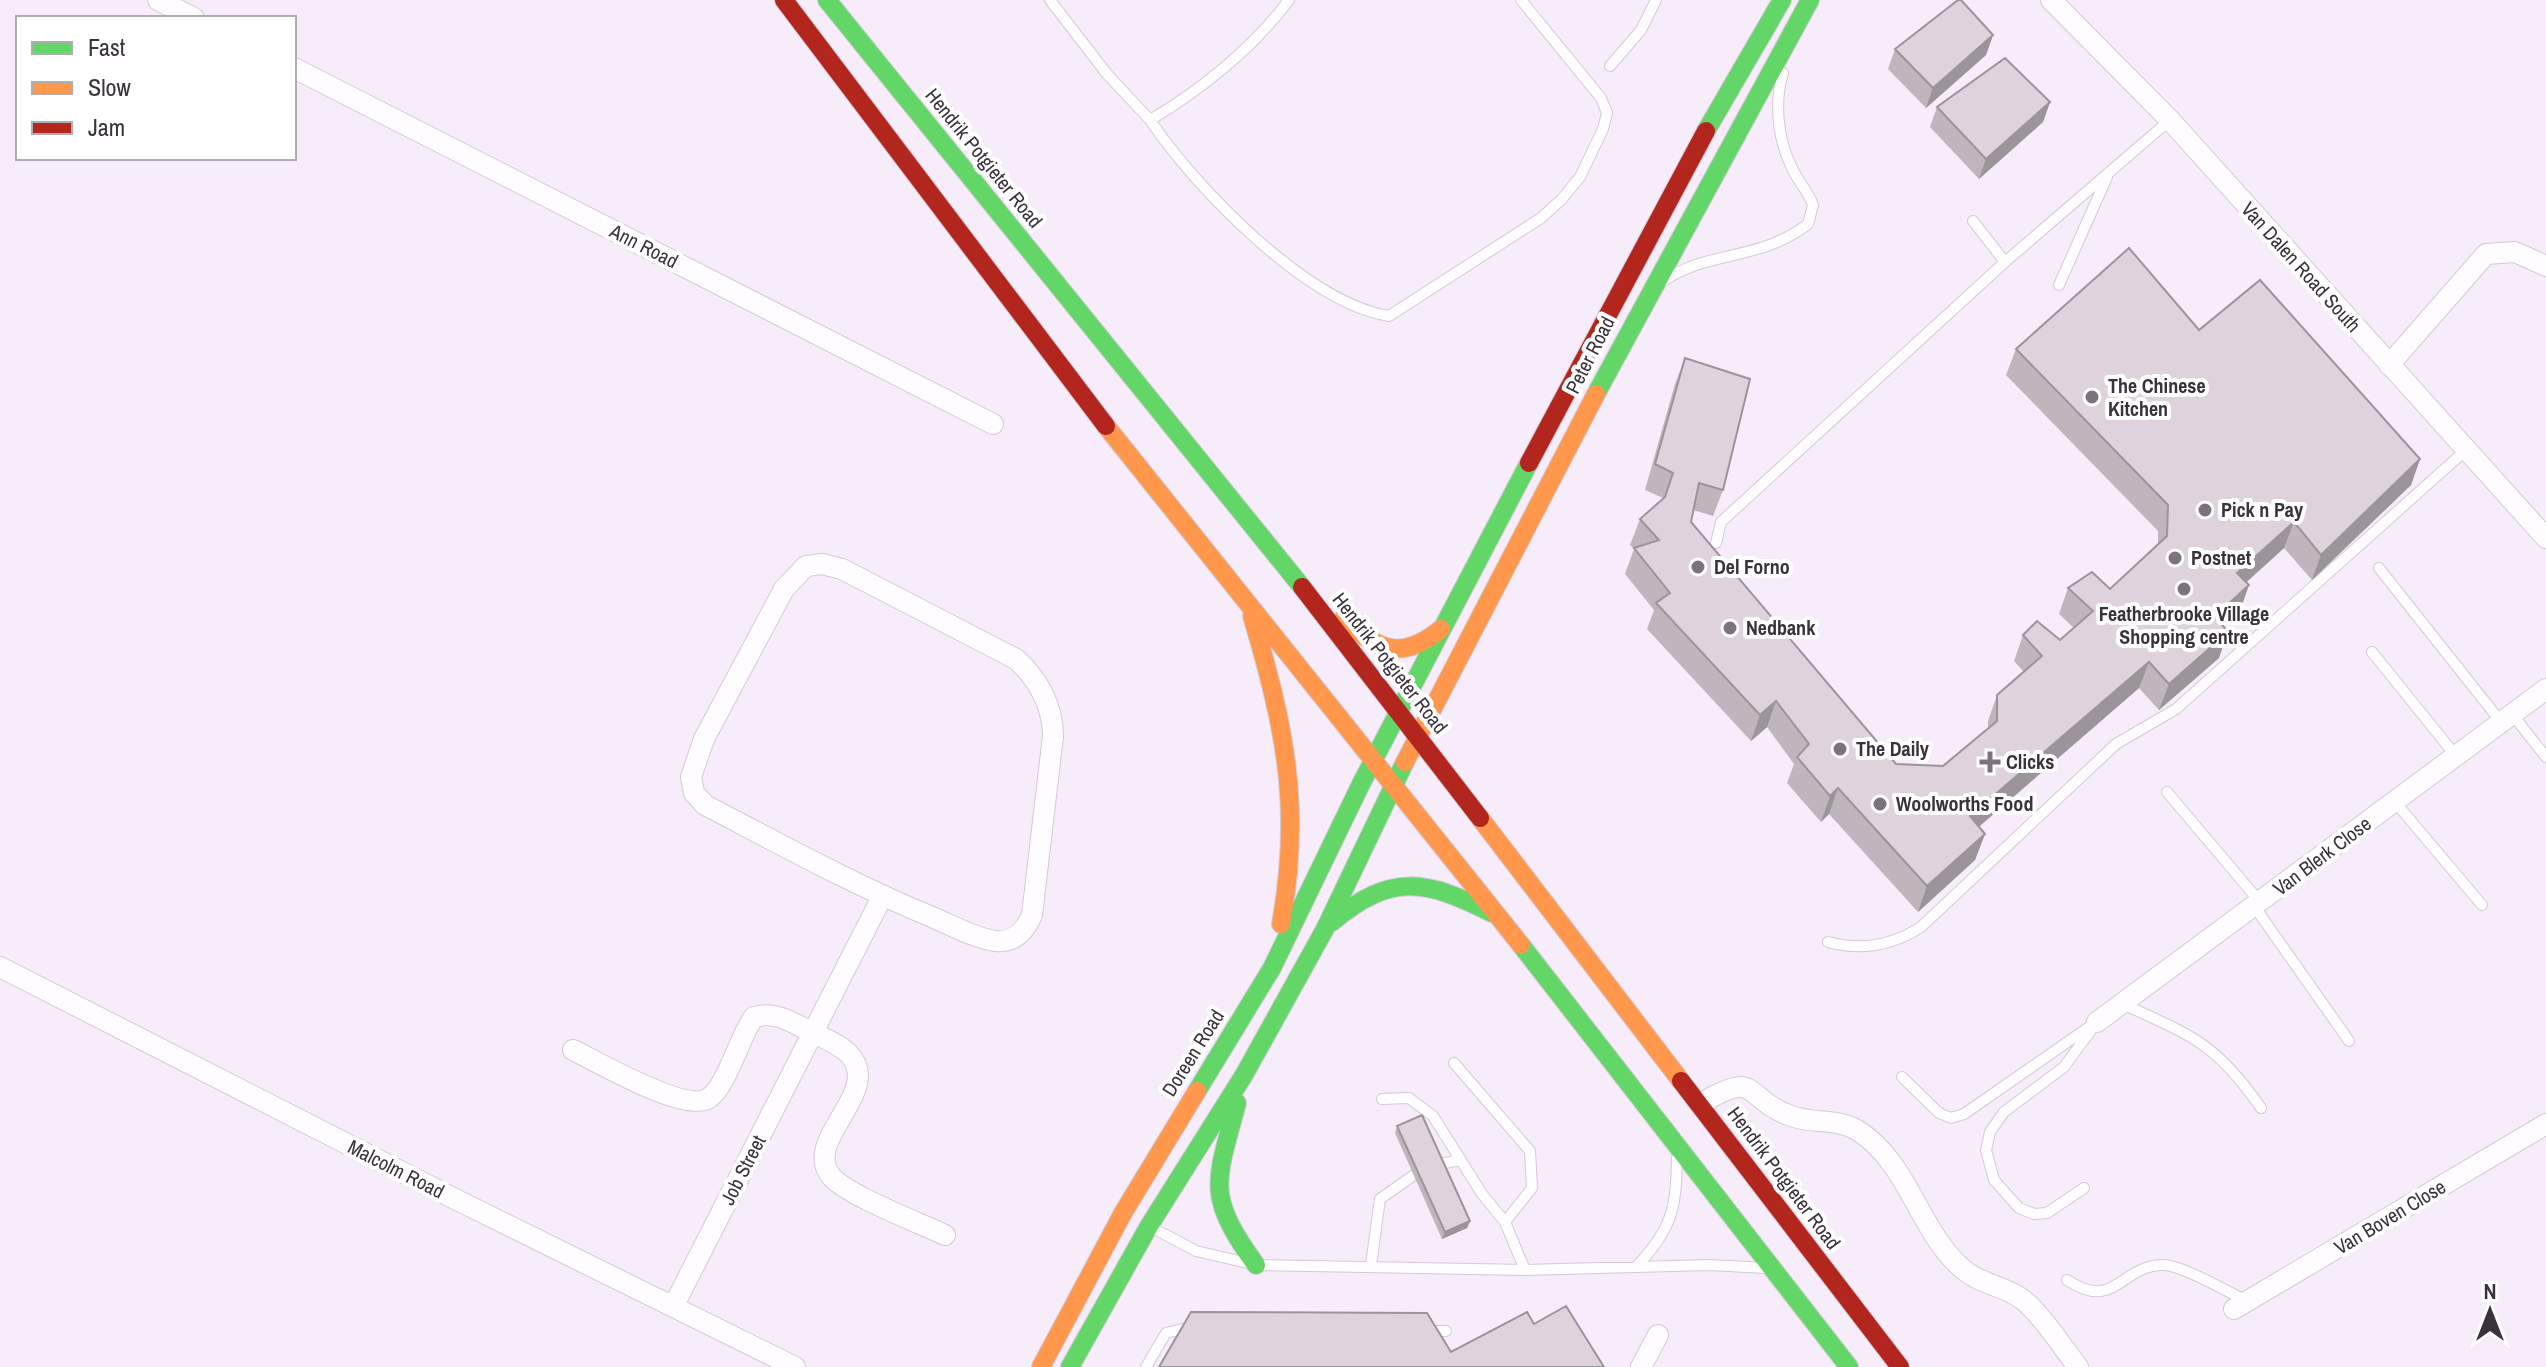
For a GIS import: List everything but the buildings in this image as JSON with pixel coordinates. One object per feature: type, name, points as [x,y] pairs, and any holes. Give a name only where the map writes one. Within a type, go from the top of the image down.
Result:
[{"type":"main road","points":[[784,0],[1103,422],[1376,759],[1849,1367]]},
{"type":"main road","name":"Hendrik Potgieter Road","points":[[827,0],[1260,532],[1420,736],[1900,1367]]},
{"type":"main road","name":"Peter Road","points":[[1376,759],[1655,225],[1782,0]]},
{"type":"main road","name":"Peter Road","points":[[1394,783],[1649,291],[1810,0]]},
{"type":"main road","points":[[1260,532],[1368,642],[1380,648],[1407,648],[1430,640],[1446,625]]},
{"type":"main road","points":[[1248,603],[1286,733],[1295,804],[1288,891],[1272,968]]},
{"type":"main road","name":"Doreen Road","points":[[1041,1367],[1123,1213],[1272,968],[1376,759]]},
{"type":"main road","points":[[1072,1365],[1149,1226],[1244,1075],[1325,929],[1394,783]]},
{"type":"main road","points":[[1325,929],[1365,895],[1399,883],[1439,887],[1500,918]]},
{"type":"main road","points":[[1244,1075],[1215,1184],[1221,1215],[1256,1265]]},
{"type":"street","points":[[158,0],[190,16]]},
{"type":"street","name":"Van Dalen Road South","points":[[2051,0],[2170,120],[2546,538]]},
{"type":"street","name":"Ann Road","points":[[296,69],[993,424]]},
{"type":"street","points":[[2389,365],[2475,262],[2486,254],[2515,252],[2546,266]]},
{"type":"street","points":[[806,566],[842,569],[1016,659],[1031,673],[1053,720],[1032,915],[1025,930],[1012,939],[996,941],[882,897],[705,805],[694,793],[691,777],[704,739],[784,589],[806,566]]},
{"type":"street","name":"Van Blerk Close","points":[[2097,1022],[2546,689]]},
{"type":"street","name":"Job Street","points":[[673,1307],[882,897]]},
{"type":"street","name":"Malcolm Road","points":[[0,967],[795,1367]]},
{"type":"street","points":[[573,1050],[675,1098],[700,1101],[711,1097],[754,1017],[766,1014],[781,1017],[850,1055],[860,1080],[828,1141],[825,1160],[830,1175],[845,1187],[945,1235]]},
{"type":"street","points":[[1700,1104],[1737,1086],[1750,1089],[1791,1116],[1844,1124],[1857,1130],[1914,1194],[1943,1247],[1965,1272],[2021,1298],[2078,1367]]},
{"type":"street","name":"Van Boven Close","points":[[2240,1305],[2546,1124]]},
{"type":"street","points":[[1641,1367],[1658,1335]]},
{"type":"lane","points":[[1050,0],[1107,74],[1150,120],[1173,155],[1226,211],[1319,289],[1363,312],[1389,316],[1541,218],[1580,177],[1603,129],[1607,113],[1601,98],[1521,0]]},
{"type":"lane","points":[[1150,120],[1215,74],[1276,18],[1289,0]]},
{"type":"lane","points":[[1610,66],[1641,30],[1656,0]]},
{"type":"lane","points":[[1649,291],[1685,269],[1777,244],[1808,224],[1813,205],[1790,164],[1778,106],[1780,81],[1796,45],[1800,18]]},
{"type":"lane","points":[[1716,543],[1721,522],[2005,262],[2170,120]]},
{"type":"lane","points":[[2059,285],[2110,172]]},
{"type":"lane","points":[[1973,221],[2005,262]]},
{"type":"lane","points":[[1828,942],[1848,948],[1867,947],[1908,936],[1921,927],[2116,744],[2176,709],[2466,450]]},
{"type":"lane","points":[[2379,568],[2507,718],[2546,757]]},
{"type":"lane","points":[[2372,652],[2456,756]]},
{"type":"lane","points":[[2167,792],[2257,904],[2349,1041]]},
{"type":"lane","points":[[2395,802],[2482,905]]},
{"type":"lane","points":[[2123,1004],[2192,1035],[2218,1053],[2261,1108]]},
{"type":"lane","points":[[1902,1077],[1939,1113],[1951,1118],[1964,1114],[2097,1022]]},
{"type":"lane","points":[[2084,1188],[2047,1213],[2034,1214],[2019,1208],[1994,1180],[1986,1150],[1990,1132],[2004,1112],[2064,1067],[2097,1022]]},
{"type":"lane","points":[[1454,1063],[1530,1151],[1532,1188],[1505,1222]]},
{"type":"lane","points":[[1382,1099],[1409,1098],[1433,1116],[1482,1194],[1505,1222],[1525,1270]]},
{"type":"lane","points":[[1636,1267],[1660,1242],[1671,1222],[1676,1198],[1678,1145]]},
{"type":"lane","points":[[1439,1164],[1461,1160]]},
{"type":"lane","points":[[1371,1265],[1380,1199],[1414,1175]]},
{"type":"lane","points":[[1123,1213],[1196,1251],[1256,1265],[1525,1270],[1773,1268]]},
{"type":"lane","points":[[2067,1280],[2084,1291],[2102,1293],[2150,1267],[2168,1265],[2240,1305]]},
{"type":"lane","points":[[1146,1367],[1166,1333],[1188,1326],[1203,1326]]},
{"type":"lane","points":[[1415,1330],[1446,1331]]},
{"type":"traffic: fast","points":[[827,0],[1302,587]]},
{"type":"traffic: fast","points":[[1706,131],[1782,0]]},
{"type":"traffic: fast","points":[[1596,394],[1810,0]]},
{"type":"traffic: fast","points":[[1197,1091],[1272,968],[1361,784],[1529,463]]},
{"type":"traffic: fast","points":[[1070,1367],[1149,1226],[1244,1075],[1325,929],[1405,762]]},
{"type":"traffic: fast","points":[[1332,922],[1373,895],[1410,886],[1448,893],[1492,913]]},
{"type":"traffic: fast","points":[[1521,945],[1849,1367]]},
{"type":"traffic: fast","points":[[1237,1103],[1220,1171],[1220,1187],[1222,1204],[1229,1221],[1256,1265]]},
{"type":"traffic: slow","points":[[1405,762],[1596,394]]},
{"type":"traffic: slow","points":[[1106,426],[1521,945]]},
{"type":"traffic: slow","points":[[1252,616],[1273,695],[1287,768],[1290,842],[1281,924]]},
{"type":"traffic: slow","points":[[1343,619],[1368,639],[1390,648],[1414,645],[1441,629]]},
{"type":"traffic: slow","points":[[1480,818],[1681,1081]]},
{"type":"traffic: slow","points":[[1041,1367],[1123,1213],[1197,1091]]},
{"type":"traffic: jam","points":[[784,0],[1106,426]]},
{"type":"traffic: jam","points":[[1529,463],[1706,131]]},
{"type":"traffic: jam","points":[[1302,587],[1480,818]]},
{"type":"traffic: jam","points":[[1681,1081],[1900,1367]]},
{"type":"place","name":"The Chinese Kitchen","points":[[2092,397]]},
{"type":"place","name":"Pick n Pay","points":[[2205,510]]},
{"type":"place","name":"Postnet","points":[[2175,558]]},
{"type":"place","name":"Del Forno","points":[[1698,567]]},
{"type":"place","name":"Featherbrooke Village Shopping centre","points":[[2184,589]]},
{"type":"place","name":"Nedbank","points":[[1730,628]]},
{"type":"place","name":"The Daily","points":[[1840,749]]},
{"type":"place","name":"Clicks","points":[[1990,762]]},
{"type":"place","name":"Woolworths Food","points":[[1880,804]]}]
